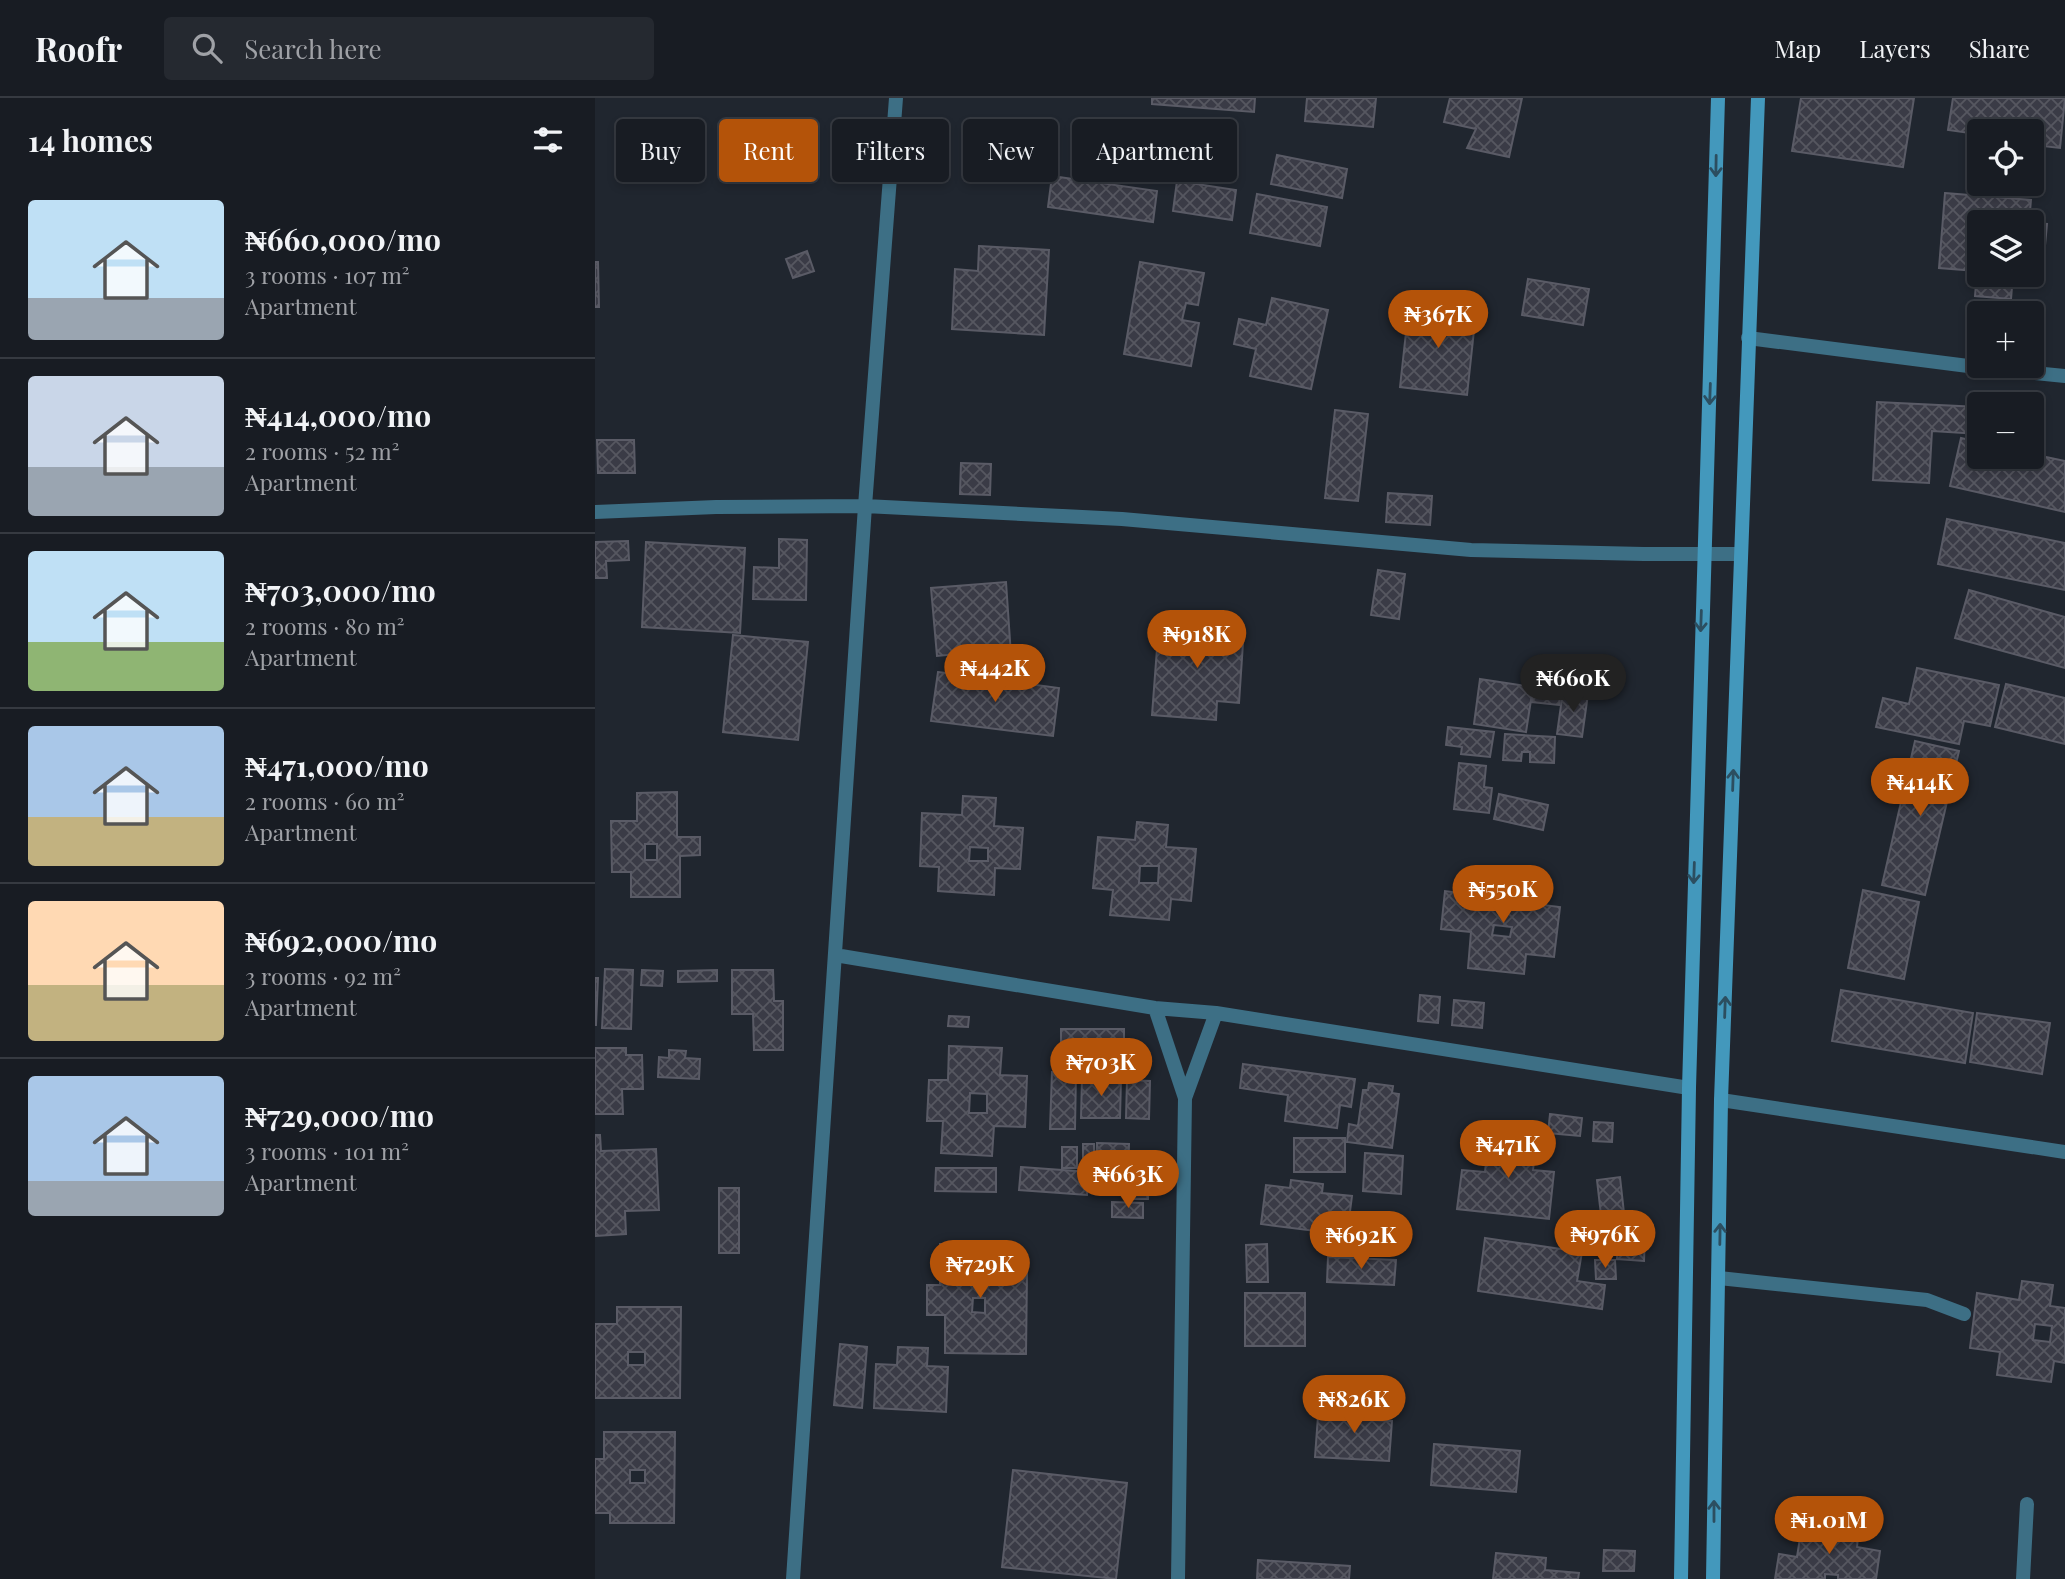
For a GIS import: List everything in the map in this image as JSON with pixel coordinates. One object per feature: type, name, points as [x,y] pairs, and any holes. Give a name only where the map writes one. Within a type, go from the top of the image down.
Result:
[{"type":"street","points":[[793,1579],[865,506],[896,98]]},
{"type":"street","points":[[1681,1579],[1689,1088],[1718,98]]},
{"type":"street","points":[[1713,1579],[1721,1100],[1758,98]]},
{"type":"street","points":[[1748,338],[1976,368],[2065,376]]},
{"type":"street","points":[[595,512],[716,507],[865,506],[1122,519],[1471,550],[1741,554]]},
{"type":"street","points":[[835,955],[1155,1008],[1216,1013],[1689,1088]]},
{"type":"street","points":[[1155,1008],[1185,1098]]},
{"type":"street","points":[[1178,1579],[1185,1098],[1216,1013]]},
{"type":"street","points":[[1721,1100],[2065,1152]]},
{"type":"street","points":[[1719,1278],[1927,1300],[1963,1314]]},
{"type":"street","points":[[2023,1579],[2027,1504]]},
{"type":"building","points":[[1152,98],[1255,98],[1254,112],[1152,104]]},
{"type":"building","points":[[1307,98],[1376,98],[1373,127],[1305,121]]},
{"type":"building","points":[[1450,98],[1522,98],[1509,157],[1467,148],[1476,129],[1444,122]]},
{"type":"building","points":[[1801,98],[1914,98],[1903,167],[1792,151]]},
{"type":"building","points":[[1953,98],[2065,98],[2060,148],[2044,146],[2044,119],[1967,119],[1967,133],[1948,130]]},
{"type":"building","points":[[1277,155],[1347,169],[1342,198],[1271,184]]},
{"type":"building","points":[[1058,177],[1072,179],[1072,182],[1094,182],[1157,191],[1153,222],[1048,207],[1051,182],[1058,182]]},
{"type":"building","points":[[1177,182],[1236,190],[1232,220],[1173,211]]},
{"type":"building","points":[[1945,193],[2031,200],[2030,210],[1967,210],[1967,270],[1939,268]]},
{"type":"building","points":[[1257,194],[1327,207],[1320,246],[1250,233]]},
{"type":"building","points":[[2044,224],[2047,224],[2044,256]]},
{"type":"building","points":[[979,246],[1049,250],[1044,335],[952,329],[955,269],[978,271]]},
{"type":"building","points":[[807,251],[814,271],[793,278],[786,259]]},
{"type":"building","points":[[595,262],[598,262],[599,307],[595,307]]},
{"type":"building","points":[[1140,262],[1204,273],[1198,305],[1186,303],[1182,320],[1199,323],[1191,366],[1124,354]]},
{"type":"building","points":[[1528,279],[1589,289],[1583,325],[1522,315]]},
{"type":"building","points":[[1976,287],[2012,287],[2011,299],[1975,296]]},
{"type":"building","points":[[1272,298],[1328,310],[1311,389],[1250,376],[1256,349],[1234,344],[1239,319],[1266,325]]},
{"type":"building","points":[[1409,305],[1476,312],[1467,395],[1400,387]]},
{"type":"building","points":[[1877,402],[1967,406],[1967,433],[1932,431],[1929,483],[1873,480]]},
{"type":"building","points":[[1335,410],[1368,414],[1358,501],[1325,498]]},
{"type":"building","points":[[1961,438],[1967,439],[1967,469],[2044,469],[2044,457],[2065,461],[2065,512],[1950,486]]},
{"type":"building","points":[[597,440],[634,440],[635,473],[598,473]]},
{"type":"building","points":[[961,463],[991,464],[990,495],[960,494]]},
{"type":"building","points":[[1388,493],[1432,496],[1430,525],[1386,522]]},
{"type":"building","points":[[1947,519],[2065,543],[2065,590],[1938,564]]},
{"type":"building","points":[[779,539],[807,540],[806,600],[753,599],[754,567],[779,568]]},
{"type":"building","points":[[628,541],[629,560],[606,561],[607,578],[595,578],[595,542]]},
{"type":"building","points":[[646,542],[745,548],[740,633],[642,627]]},
{"type":"building","points":[[1378,570],[1405,574],[1399,619],[1371,615]]},
{"type":"building","points":[[1006,582],[1012,670],[960,674],[958,654],[937,656],[931,588]]},
{"type":"building","points":[[1969,590],[2065,617],[2065,668],[1955,638]]},
{"type":"building","points":[[1159,622],[1244,628],[1239,703],[1217,701],[1216,720],[1152,715]]},
{"type":"building","points":[[733,635],[808,642],[798,740],[723,732]]},
{"type":"building","points":[[1548,655],[1564,657],[1559,705],[1532,702],[1534,685],[1523,684],[1524,667],[1547,669]]},
{"type":"building","points":[[1917,668],[1999,685],[1990,726],[1964,721],[1959,744],[1876,727],[1883,698],[1909,704]]},
{"type":"building","points":[[938,672],[1059,688],[1053,736],[931,721]]},
{"type":"building","points":[[1480,679],[1533,687],[1526,732],[1474,724]]},
{"type":"building","points":[[2006,684],[2065,698],[2065,744],[1995,727]]},
{"type":"building","points":[[1563,691],[1588,694],[1582,737],[1557,734]]},
{"type":"building","points":[[1448,727],[1494,732],[1490,757],[1461,754],[1462,747],[1446,745]]},
{"type":"building","points":[[1505,734],[1555,737],[1554,763],[1530,762],[1530,752],[1522,752],[1521,761],[1503,760]]},
{"type":"building","points":[[1915,741],[1959,751],[1925,895],[1882,885]]},
{"type":"building","points":[[1459,763],[1486,766],[1484,787],[1492,788],[1489,813],[1454,809]]},
{"type":"building","points":[[677,792],[677,837],[700,837],[700,855],[680,856],[680,897],[631,897],[631,872],[612,872],[611,821],[637,821],[637,793]],"holes":[[[645,844],[657,844],[657,860],[645,860]]]},
{"type":"building","points":[[1499,794],[1548,805],[1543,830],[1494,819]]},
{"type":"building","points":[[963,796],[996,798],[994,826],[1023,828],[1020,869],[995,868],[994,895],[938,891],[939,867],[920,866],[922,813],[962,815]],"holes":[[[970,847],[988,848],[988,861],[969,861]]]},
{"type":"building","points":[[1137,822],[1168,825],[1166,847],[1196,849],[1191,901],[1171,899],[1169,920],[1110,915],[1113,890],[1093,888],[1098,837],[1135,840]],"holes":[[[1140,866],[1159,866],[1158,883],[1139,883]]]},
{"type":"building","points":[[1494,874],[1530,878],[1527,903],[1560,907],[1554,957],[1526,954],[1524,974],[1468,968],[1471,932],[1441,929],[1445,891],[1491,897]],"holes":[[[1494,925],[1512,927],[1510,937],[1492,935]]]},
{"type":"building","points":[[1863,890],[1919,902],[1904,979],[1848,968]]},
{"type":"building","points":[[605,969],[633,970],[631,1029],[602,1028]]},
{"type":"building","points":[[642,970],[663,971],[662,986],[641,985]]},
{"type":"building","points":[[717,970],[717,981],[678,982],[678,971]]},
{"type":"building","points":[[732,970],[773,970],[774,1001],[783,1001],[783,1050],[754,1050],[753,1014],[732,1014]]},
{"type":"building","points":[[595,978],[598,978],[596,1025],[595,1025]]},
{"type":"building","points":[[1841,990],[1973,1013],[1965,1063],[1832,1041]]},
{"type":"building","points":[[1420,995],[1440,997],[1438,1023],[1418,1021]]},
{"type":"building","points":[[1454,1000],[1484,1003],[1482,1028],[1452,1025]]},
{"type":"building","points":[[1977,1013],[2050,1023],[2042,1074],[1970,1062]]},
{"type":"building","points":[[949,1016],[969,1017],[968,1027],[948,1026]]},
{"type":"building","points":[[1061,1029],[1124,1029],[1124,1044],[1061,1044]]},
{"type":"building","points":[[949,1046],[1002,1048],[1000,1075],[1027,1076],[1025,1127],[994,1126],[992,1156],[941,1153],[943,1121],[927,1121],[929,1080],[948,1080]],"holes":[[[970,1093],[987,1094],[987,1113],[969,1113]]]},
{"type":"building","points":[[595,1048],[626,1048],[626,1055],[642,1055],[643,1089],[622,1089],[623,1114],[595,1114]]},
{"type":"building","points":[[669,1050],[686,1051],[685,1058],[700,1059],[699,1079],[658,1077],[659,1057],[669,1058]]},
{"type":"building","points":[[1114,1056],[1146,1059],[1145,1072],[1112,1068]]},
{"type":"building","points":[[1243,1064],[1355,1079],[1351,1107],[1340,1105],[1337,1128],[1285,1121],[1288,1095],[1240,1088]]},
{"type":"building","points":[[1083,1067],[1099,1067],[1099,1075],[1083,1075]]},
{"type":"building","points":[[1052,1072],[1076,1073],[1075,1129],[1050,1129]]},
{"type":"building","points":[[1082,1078],[1121,1079],[1120,1118],[1081,1118]]},
{"type":"building","points":[[1127,1080],[1150,1081],[1149,1119],[1126,1118]]},
{"type":"building","points":[[1369,1083],[1393,1086],[1392,1093],[1399,1094],[1392,1148],[1347,1142],[1349,1124],[1358,1126],[1363,1090],[1368,1090]]},
{"type":"building","points":[[1550,1114],[1582,1118],[1580,1136],[1548,1133]]},
{"type":"building","points":[[1594,1122],[1613,1123],[1612,1142],[1593,1141]]},
{"type":"building","points":[[1489,1132],[1537,1137],[1533,1170],[1554,1172],[1549,1219],[1457,1209],[1462,1170],[1485,1172]]},
{"type":"building","points":[[595,1135],[600,1135],[601,1151],[656,1149],[659,1210],[625,1211],[626,1234],[595,1236]]},
{"type":"building","points":[[1294,1138],[1345,1138],[1345,1172],[1294,1172]]},
{"type":"building","points":[[1097,1143],[1129,1144],[1128,1190],[1096,1189]]},
{"type":"building","points":[[1083,1144],[1094,1144],[1094,1169],[1083,1169]]},
{"type":"building","points":[[1062,1147],[1077,1147],[1077,1168],[1062,1168]]},
{"type":"building","points":[[1131,1152],[1149,1153],[1148,1199],[1131,1199]]},
{"type":"building","points":[[1365,1153],[1403,1156],[1401,1194],[1363,1191]]},
{"type":"building","points":[[1021,1167],[1089,1172],[1087,1195],[1019,1190]]},
{"type":"building","points":[[936,1168],[996,1168],[996,1192],[935,1191]]},
{"type":"building","points":[[1620,1177],[1625,1222],[1602,1224],[1597,1180]]},
{"type":"building","points":[[1291,1180],[1323,1184],[1322,1193],[1352,1196],[1347,1235],[1261,1224],[1266,1185],[1290,1188]]},
{"type":"building","points":[[719,1188],[739,1188],[739,1253],[719,1253]]},
{"type":"building","points":[[1112,1202],[1143,1203],[1143,1218],[1112,1217]]},
{"type":"building","points":[[1618,1234],[1645,1236],[1644,1261],[1617,1259]]},
{"type":"building","points":[[1485,1238],[1582,1252],[1577,1281],[1605,1285],[1602,1309],[1478,1291]]},
{"type":"building","points":[[940,1244],[1010,1245],[1010,1272],[1027,1272],[1026,1354],[945,1353],[945,1315],[927,1315],[927,1285],[940,1285]],"holes":[[[973,1298],[985,1298],[985,1313],[972,1312]]]},
{"type":"building","points":[[1267,1244],[1268,1282],[1247,1282],[1246,1245]]},
{"type":"building","points":[[1328,1257],[1396,1260],[1394,1285],[1327,1282]]},
{"type":"building","points":[[1595,1260],[1615,1260],[1616,1279],[1596,1279]]},
{"type":"building","points":[[2022,1281],[2053,1285],[2050,1306],[2065,1308],[2065,1363],[2054,1361],[2051,1382],[1997,1375],[2000,1352],[1970,1348],[1977,1293],[2019,1300]],"holes":[[[2035,1324],[2052,1326],[2050,1342],[2033,1340]]]},
{"type":"building","points":[[1245,1293],[1305,1293],[1305,1346],[1245,1346]]},
{"type":"building","points":[[617,1307],[681,1307],[680,1398],[595,1398],[595,1324],[617,1324]],"holes":[[[628,1352],[645,1352],[645,1365],[628,1365]]]},
{"type":"building","points":[[840,1344],[867,1347],[862,1408],[834,1405]]},
{"type":"building","points":[[898,1347],[928,1348],[927,1366],[948,1367],[946,1412],[874,1408],[876,1364],[897,1365]]},
{"type":"building","points":[[1347,1401],[1375,1403],[1373,1420],[1392,1421],[1389,1461],[1315,1457],[1318,1416],[1346,1418]]},
{"type":"building","points":[[604,1432],[675,1432],[674,1523],[610,1523],[610,1513],[595,1513],[595,1459],[604,1459]],"holes":[[[630,1470],[645,1470],[645,1483],[630,1483]]]},
{"type":"building","points":[[1434,1444],[1520,1451],[1516,1492],[1431,1485]]},
{"type":"building","points":[[1013,1470],[1127,1483],[1116,1579],[1002,1567]]},
{"type":"building","points":[[1802,1525],[1859,1529],[1857,1547],[1880,1551],[1876,1579],[1838,1579],[1838,1575],[1825,1574],[1825,1579],[1775,1579],[1779,1554],[1797,1557]]},
{"type":"building","points":[[1604,1550],[1635,1551],[1634,1571],[1603,1571]]},
{"type":"building","points":[[1496,1553],[1546,1558],[1545,1570],[1579,1573],[1578,1579],[1493,1579]]},
{"type":"building","points":[[1258,1560],[1350,1566],[1349,1579],[1257,1579]]}]
